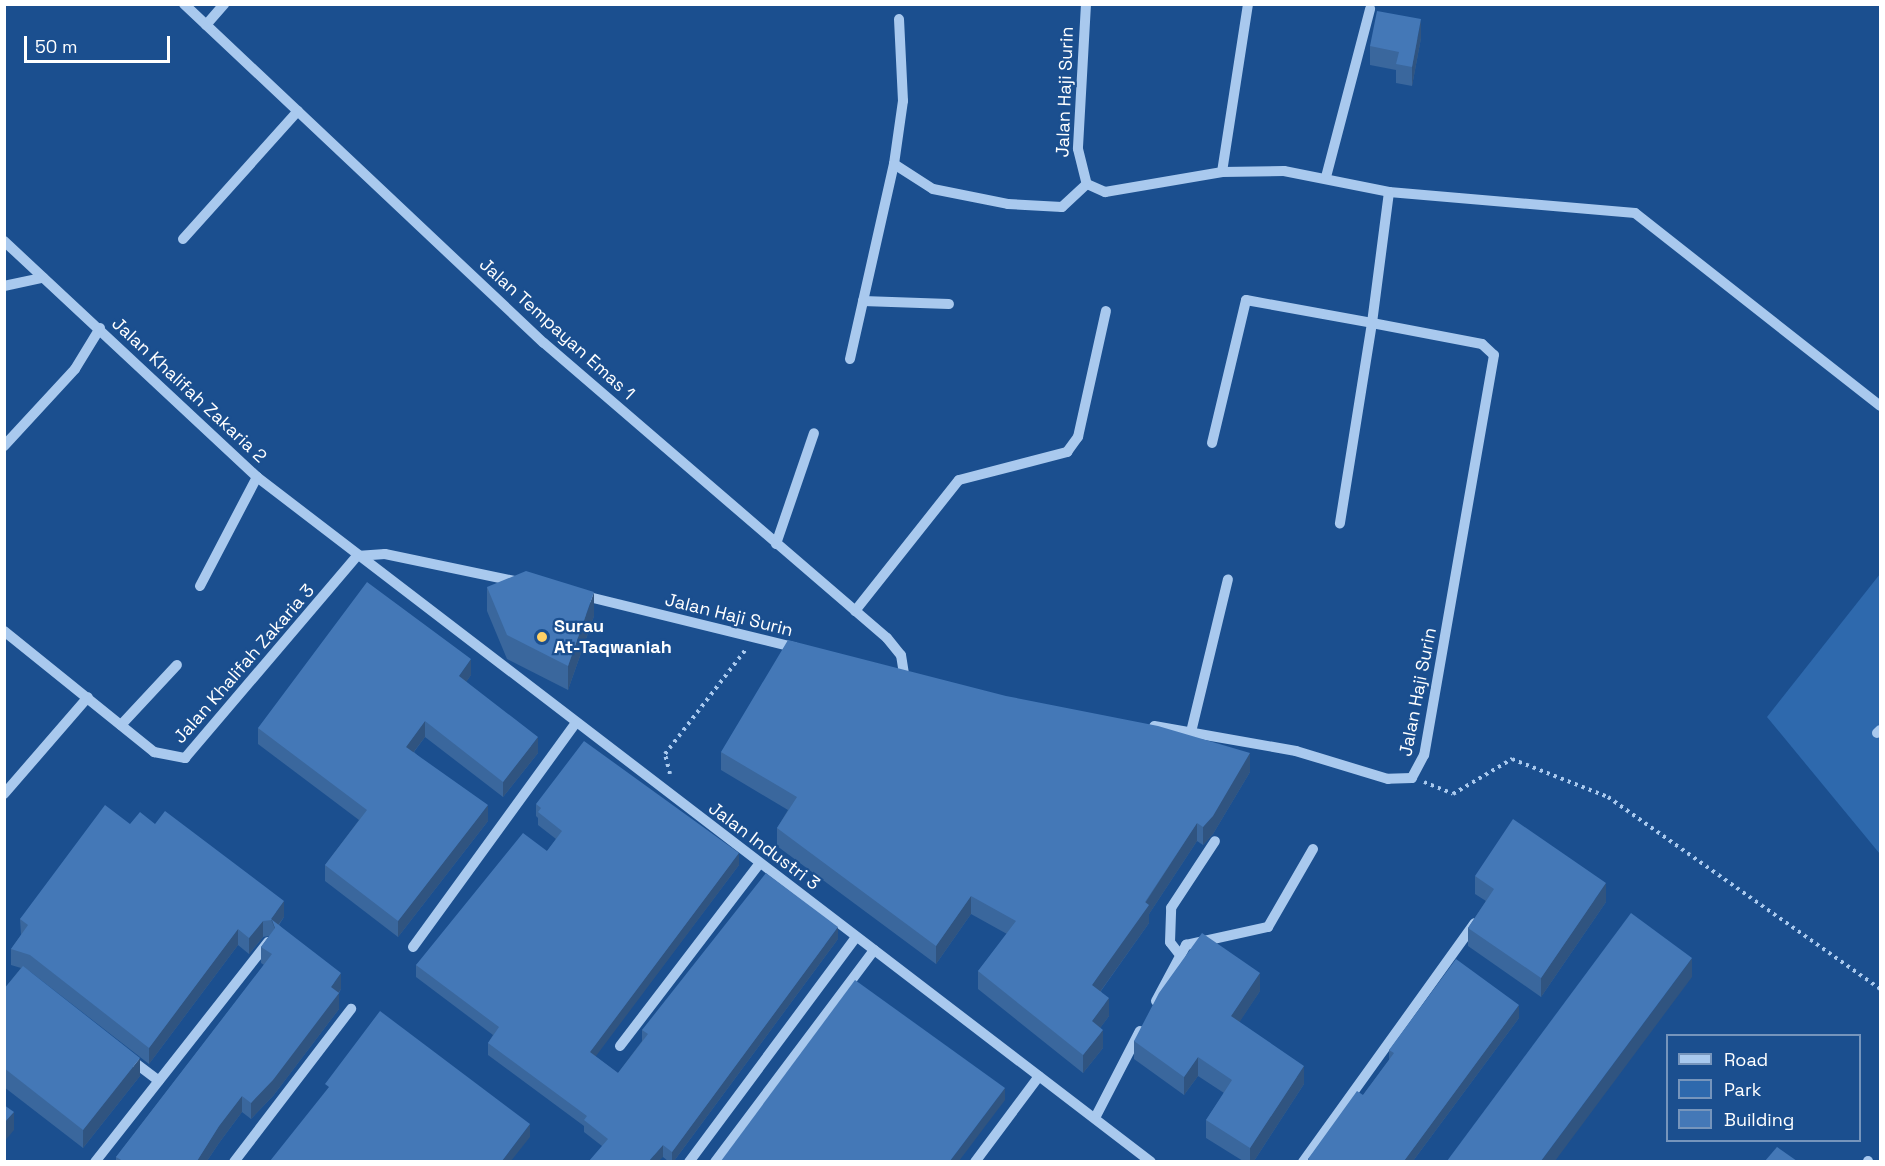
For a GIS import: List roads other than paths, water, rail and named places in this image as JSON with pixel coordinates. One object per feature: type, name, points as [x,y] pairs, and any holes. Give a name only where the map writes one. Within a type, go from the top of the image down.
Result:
[{"type":"street","name":"Jalan Tempayan Emas 1","points":[[184,4],[544,343],[899,650],[904,675]]},
{"type":"street","points":[[206,25],[224,4]]},
{"type":"street","name":"Jalan Haji Surin","points":[[1086,4],[1078,149],[1087,184]]},
{"type":"street","points":[[1222,172],[1248,4]]},
{"type":"street","points":[[1326,177],[1370,9]]},
{"type":"street","points":[[850,359],[894,164],[903,101],[899,19]]},
{"type":"street","points":[[183,239],[298,111]]},
{"type":"street","points":[[894,164],[933,189],[1008,204],[1062,207],[1087,184],[1105,192],[1222,172],[1284,171],[1326,177],[1389,192],[1635,213],[1881,406]]},
{"type":"street","points":[[1340,523],[1372,323],[1389,192]]},
{"type":"street","name":"Jalan Khalifah Zakaria 2","points":[[4,241],[100,328],[257,477],[357,556]]},
{"type":"street","points":[[4,286],[43,278]]},
{"type":"street","points":[[1212,443],[1240,309],[1246,300],[1372,323]]},
{"type":"street","points":[[864,301],[949,304]]},
{"type":"street","points":[[855,611],[959,480],[1067,452],[1078,437],[1106,311]]},
{"type":"street","name":"Jalan Haji Surin","points":[[1143,724],[1296,751],[1388,779],[1412,778],[1424,754],[1494,355],[1482,344],[1372,323]]},
{"type":"street","points":[[4,446],[75,369],[100,328]]},
{"type":"street","points":[[776,544],[814,433]]},
{"type":"street","points":[[200,586],[257,477]]},
{"type":"street","points":[[357,556],[386,554],[530,585]]},
{"type":"street","name":"Jalan Industri 3","points":[[357,556],[1151,1161]]},
{"type":"street","name":"Jalan Khalifah Zakaria 3","points":[[4,631],[165,758],[194,753],[357,556]]},
{"type":"street","points":[[1191,732],[1228,579]]},
{"type":"street","name":"Jalan Haji Surin","points":[[565,592],[812,652]]},
{"type":"street","points":[[122,725],[177,665]]},
{"type":"street","points":[[892,672],[916,678]]},
{"type":"street","points":[[4,794],[88,697]]},
{"type":"street","points":[[412,947],[576,723]]},
{"type":"street","points":[[1180,955],[1170,942],[1171,908],[1215,840]]},
{"type":"street","points":[[1095,1118],[1180,955],[1192,943],[1268,927],[1313,849]]},
{"type":"street","points":[[620,1046],[760,863]]},
{"type":"street","points":[[1303,1161],[1480,916]]},
{"type":"street","points":[[689,1161],[856,937]]},
{"type":"street","points":[[95,1161],[268,942]]},
{"type":"street","points":[[715,1161],[874,950]]},
{"type":"street","points":[[234,1161],[351,1009]]},
{"type":"street","points":[[123,1053],[159,1081]]},
{"type":"street","points":[[975,1161],[1040,1076]]},
{"type":"place","name":"Surau At-Taqwaniah","points":[[542,637]]}]
